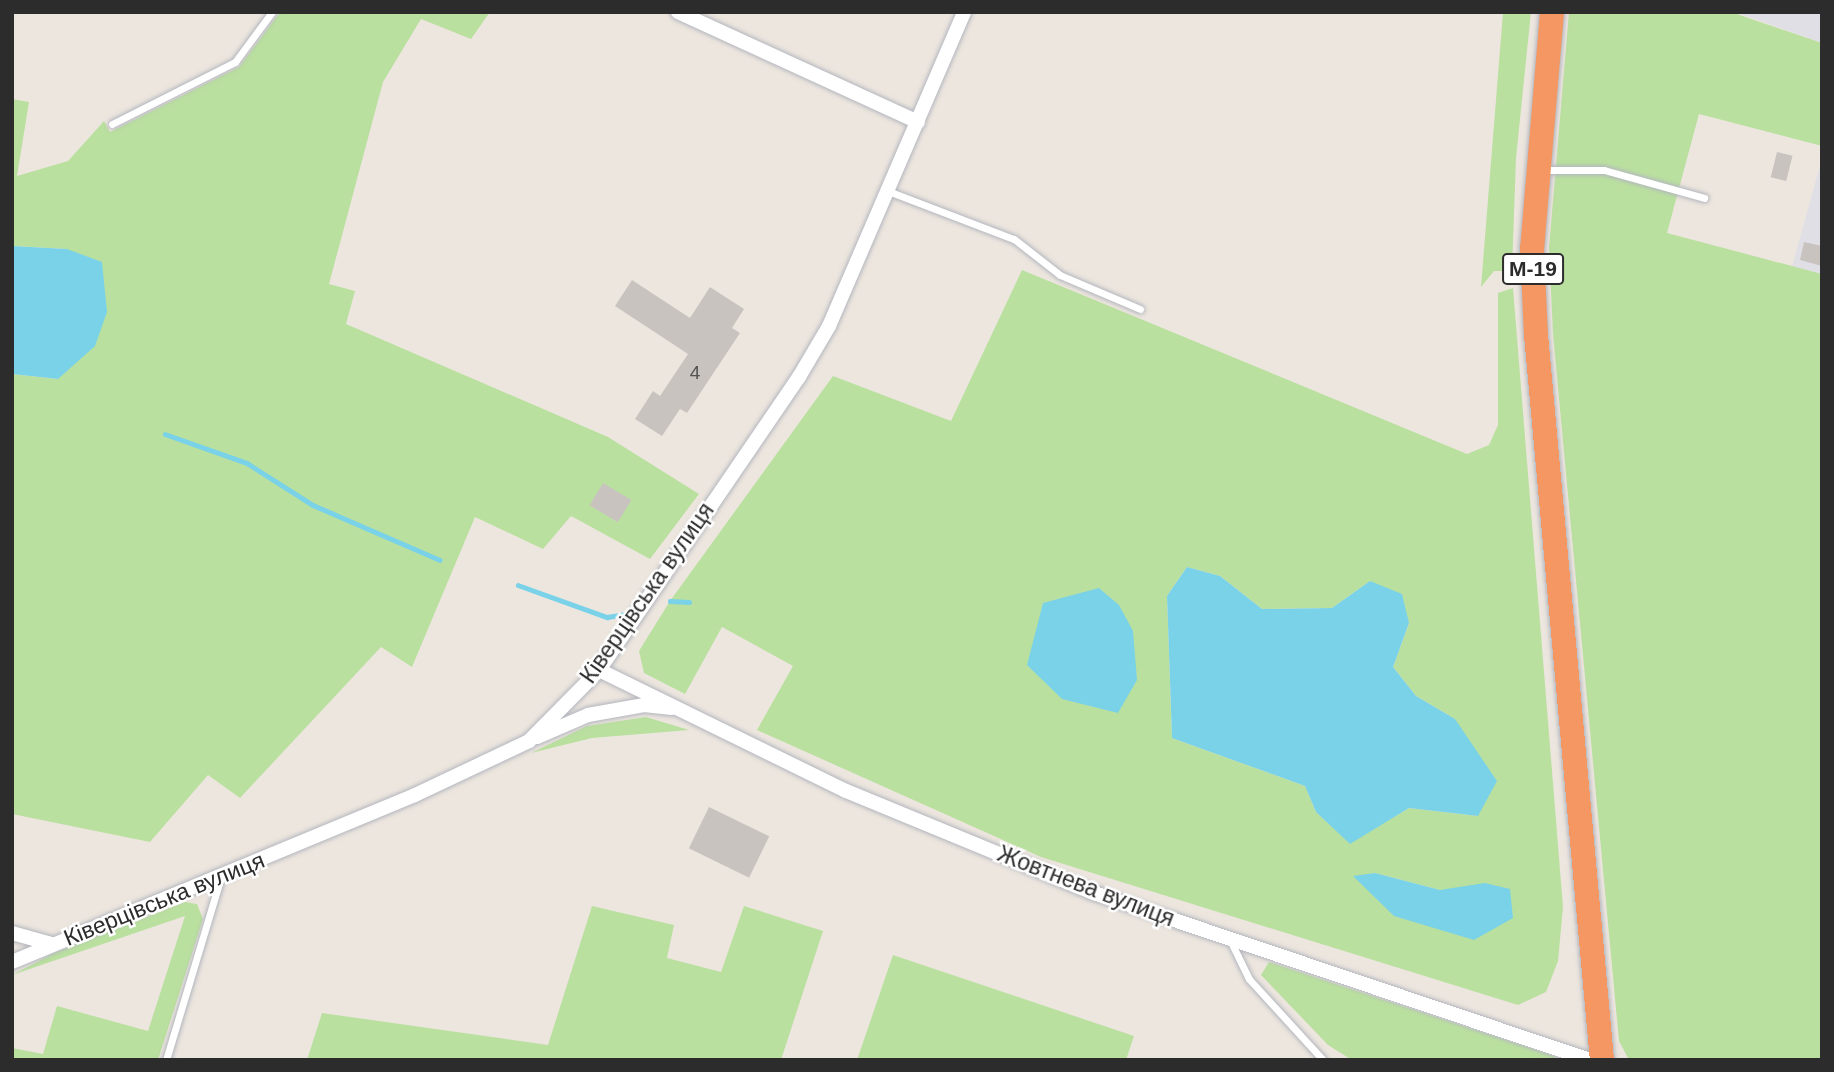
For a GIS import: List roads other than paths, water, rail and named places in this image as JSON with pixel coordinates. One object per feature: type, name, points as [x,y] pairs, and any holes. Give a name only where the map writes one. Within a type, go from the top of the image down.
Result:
[{"type":"highway","name":"М-19","points":[[1552,12],[1536,170],[1532,248],[1536,335],[1602,1060]]},
{"type":"street","points":[[678,12],[918,122]]},
{"type":"street","name":"Ківерцівська вулиця","points":[[12,933],[52,944],[222,877],[415,796],[529,741],[599,670],[799,377],[829,326],[964,12]]},
{"type":"street","name":"Жовтнева вулиця","points":[[599,670],[684,709],[846,791],[1094,892],[1590,1060]]},
{"type":"street","points":[[529,741],[587,715],[645,705],[684,709]]},
{"type":"street","points":[[12,962],[52,944]]},
{"type":"lane","points":[[112,124],[234,62],[272,12]]},
{"type":"lane","points":[[1536,170],[1604,170],[1704,198]]},
{"type":"lane","points":[[888,191],[1014,239],[1060,275],[1140,309]]},
{"type":"lane","points":[[166,1060],[222,877]]},
{"type":"lane","points":[[1230,940],[1249,979],[1323,1060]]},
{"type":"water","points":[[12,246],[67,249],[102,262],[107,312],[95,346],[58,379],[12,374]]},
{"type":"water","points":[[1187,567],[1220,576],[1262,609],[1332,608],[1370,581],[1402,594],[1409,623],[1393,667],[1416,696],[1455,719],[1497,781],[1478,816],[1409,808],[1350,844],[1316,812],[1305,786],[1172,738],[1167,596]]},
{"type":"water","points":[[1099,588],[1119,605],[1133,631],[1137,680],[1118,713],[1062,699],[1027,665],[1043,603]]},
{"type":"water","points":[[1375,873],[1440,890],[1485,883],[1510,889],[1513,918],[1474,940],[1394,916],[1353,876]]},
{"type":"waterway","points":[[165,434],[247,463],[313,505],[440,560]]},
{"type":"waterway","points":[[518,585],[607,617],[626,614]]},
{"type":"waterway","points":[[670,601],[689,602]]}]
